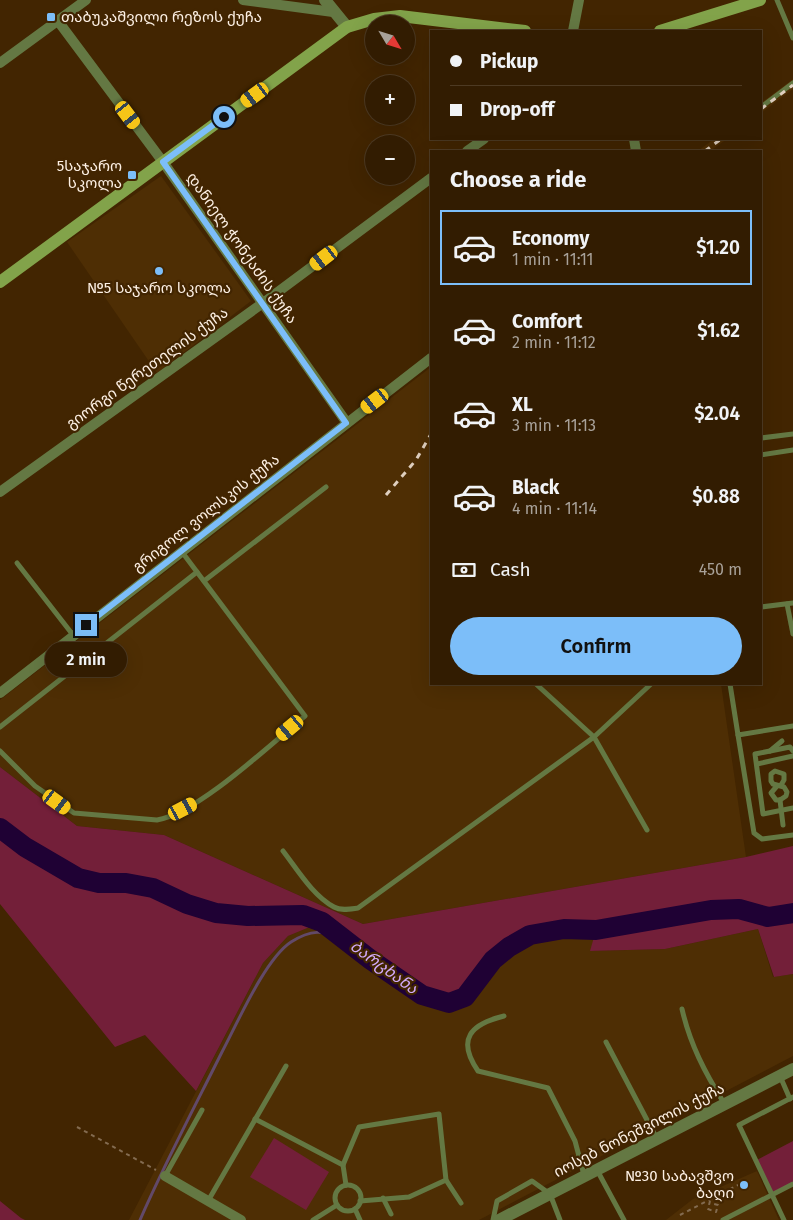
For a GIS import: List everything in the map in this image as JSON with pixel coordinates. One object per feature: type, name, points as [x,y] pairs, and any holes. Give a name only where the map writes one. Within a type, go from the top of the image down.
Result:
[{"type":"main road","points":[[663,30],[737,3],[760,0]]},
{"type":"main road","points":[[0,282],[347,27],[374,19],[400,16],[517,30]]},
{"type":"street","points":[[0,63],[86,0]]},
{"type":"street","points":[[243,0],[333,12]]},
{"type":"street","points":[[325,0],[347,27]]},
{"type":"street","points":[[574,30],[579,0]]},
{"type":"street","name":"დანიელ ჭონქაძის ქუჩა","points":[[58,21],[163,162],[346,423]]},
{"type":"street","points":[[468,150],[483,140]]},
{"type":"street","name":"გიორგი წერეთელის ქუჩა","points":[[0,492],[263,303],[430,179]]},
{"type":"street","name":"გრიგოლ ვოლსკის ქუჩა","points":[[0,693],[430,359]]},
{"type":"street","name":"იოსებ ნონეშვილის ქუჩა","points":[[499,1220],[793,1069]]},
{"type":"street","points":[[162,1174],[208,1201],[228,1217],[242,1220]]},
{"type":"lane","points":[[777,0],[793,38]]},
{"type":"lane","points":[[762,106],[793,83]]},
{"type":"lane","points":[[762,438],[793,434]]},
{"type":"lane","points":[[762,455],[793,450]]},
{"type":"lane","points":[[204,582],[326,486]]},
{"type":"lane","points":[[0,751],[35,786],[74,813],[157,820],[169,816],[212,793],[305,716],[181,552]]},
{"type":"lane","points":[[17,563],[73,635]]},
{"type":"lane","points":[[0,727],[196,572]]},
{"type":"lane","points":[[762,607],[790,603],[793,634]]},
{"type":"lane","points":[[537,685],[594,737],[646,830]]},
{"type":"lane","points":[[283,850],[316,892],[335,908],[347,910],[358,908],[594,737],[649,685]]},
{"type":"lane","points":[[730,685],[754,833],[762,839],[793,835]]},
{"type":"lane","points":[[738,735],[793,726]]},
{"type":"lane","points":[[770,751],[782,741]]},
{"type":"lane","points":[[793,751],[790,747],[755,754],[763,814],[793,808]]},
{"type":"lane","points":[[757,764],[793,756]]},
{"type":"lane","points":[[779,785],[787,792],[786,796],[780,800],[776,800],[771,793],[779,785]]},
{"type":"lane","points":[[780,800],[783,825]]},
{"type":"lane","points":[[682,1009],[688,1034],[706,1074],[725,1104]]},
{"type":"lane","points":[[504,1016],[486,1020],[471,1031],[467,1044],[469,1058],[478,1071],[548,1088],[575,1141],[584,1177]]},
{"type":"lane","points":[[606,1042],[657,1139]]},
{"type":"lane","points":[[208,1201],[286,1066]]},
{"type":"lane","points":[[780,1076],[791,1098],[739,1124],[784,1220]]},
{"type":"lane","points":[[162,1174],[202,1110]]},
{"type":"lane","points":[[346,1185],[343,1165],[360,1127],[439,1114],[446,1180],[461,1204]]},
{"type":"lane","points":[[256,1119],[343,1165]]},
{"type":"lane","points":[[597,1170],[624,1220]]},
{"type":"lane","points":[[360,1201],[409,1197],[446,1180]]},
{"type":"lane","points":[[493,1220],[497,1201],[532,1181],[550,1194],[560,1220]]},
{"type":"lane","points":[[723,1220],[793,1184]]},
{"type":"lane","points":[[337,1206],[345,1211],[355,1209],[360,1201],[358,1189],[346,1185]]},
{"type":"lane","points":[[337,1206],[336,1193],[346,1185]]},
{"type":"lane","points":[[383,1198],[391,1214]]},
{"type":"lane","points":[[313,1220],[337,1206]]},
{"type":"lane","points":[[355,1209],[360,1220]]},
{"type":"path","points":[[77,1127],[162,1174]]},
{"type":"path","points":[[680,1215],[738,1185]]},
{"type":"path","points":[[710,1201],[718,1205],[716,1212],[708,1209],[710,1201]]},
{"type":"shaded area","points":[[793,79],[793,89],[762,112],[762,102]]},
{"type":"shaded area","points":[[713,140],[726,140],[711,150],[699,150]]},
{"type":"shaded area","name":"№5 საჯარო სკოლა","points":[[161,176],[251,301],[157,373],[67,242]]},
{"type":"shaded area","points":[[430,368],[430,685],[721,685],[746,857],[363,924],[164,835],[77,826],[0,767],[0,700]]},
{"type":"shaded area","points":[[0,767],[77,826],[164,835],[363,924],[746,857],[793,846],[793,974],[774,977],[758,929],[665,949],[590,951],[596,930],[564,929],[530,935],[509,947],[493,960],[465,997],[449,1003],[422,995],[371,960],[322,922],[288,936],[263,963],[196,1091],[145,1035],[115,1047],[0,904]]},
{"type":"shaded area","points":[[322,922],[371,960],[394,975],[479,977],[493,960],[509,947],[530,935],[564,929],[596,930],[591,951],[665,949],[758,929],[773,977],[793,974],[793,1056],[479,1220],[129,1220],[263,963],[288,936]]},
{"type":"shaded area","points":[[274,1138],[329,1172],[306,1210],[250,1177]]},
{"type":"shaded area","points":[[793,1141],[793,1184],[771,1195],[755,1161]]},
{"type":"shaded area","name":"№30 საბავშვო ბაღი","points":[[757,1171],[779,1220],[666,1220],[693,1199]]},
{"type":"shaded area","points":[[0,1201],[21,1218],[25,1220],[0,1220]]},
{"type":"waterway","name":"ბარცხანა","points":[[0,828],[25,847],[78,878],[99,883],[126,883],[153,888],[187,904],[216,913],[248,916],[303,915],[322,922],[371,960],[422,995],[449,1003],[465,997],[493,960],[509,947],[530,935],[564,929],[596,930],[711,910],[739,909],[768,917],[793,913]]},
{"type":"waterway","points":[[140,1220],[244,1009],[271,962],[281,950],[304,935],[317,932],[330,934],[343,940]]},
{"type":"railway","points":[[762,108],[793,85]]},
{"type":"railway","points":[[706,150],[720,140]]},
{"type":"railway","points":[[386,495],[416,460],[430,436]]},
{"type":"place","name":"თაბუკაშვილი რეზოს ქუჩა","points":[[51,17]]},
{"type":"place","name":"5საჯარო სკოლა","points":[[132,175]]},
{"type":"place","name":"№5 საჯარო სკოლა","points":[[159,271]]},
{"type":"place","name":"№30 საბავშვო ბაღი","points":[[744,1185]]},
{"type":"route","points":[[86,625],[346,423],[163,162],[224,117]]}]
